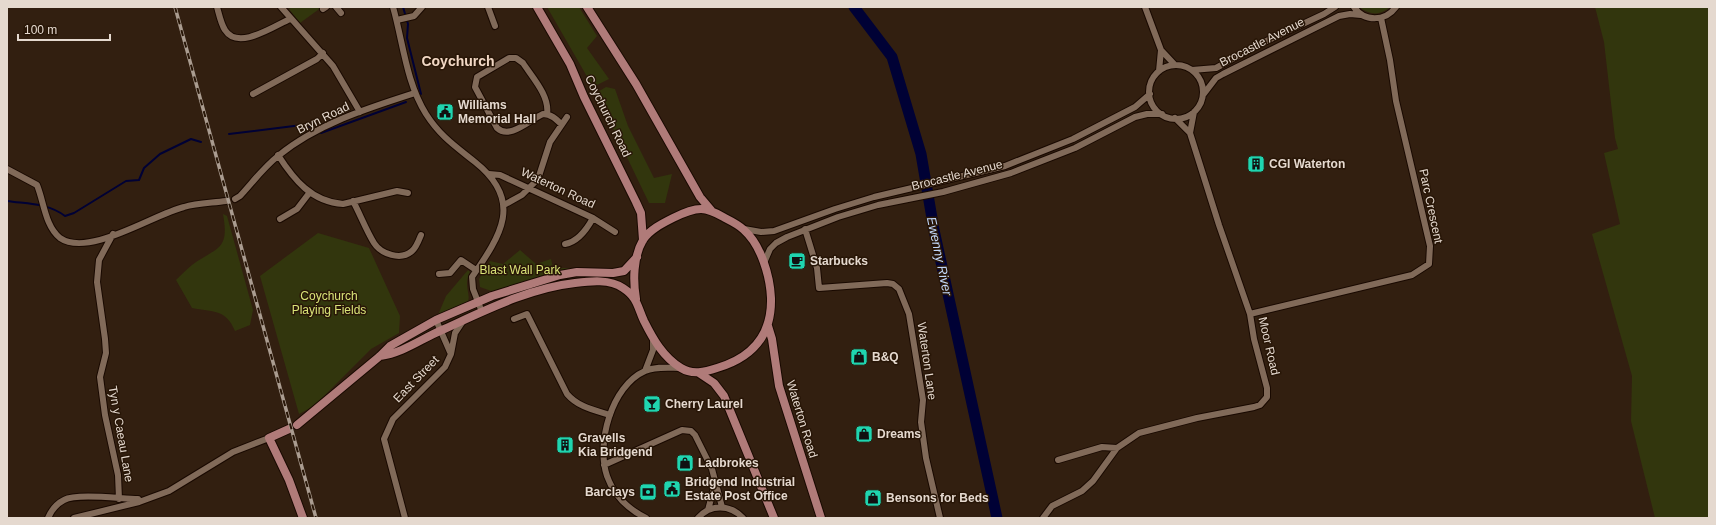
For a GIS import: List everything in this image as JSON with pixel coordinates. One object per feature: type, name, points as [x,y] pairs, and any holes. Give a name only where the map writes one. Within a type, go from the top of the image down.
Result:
[{"type":"main road","name":"Coychurch Road","points":[[536,7],[570,64],[584,97],[636,202],[641,213],[643,240]]},
{"type":"main road","points":[[587,7],[636,84],[700,197],[711,210],[744,230],[755,244],[764,263],[771,299],[768,326],[756,346],[749,354],[724,366],[699,373]]},
{"type":"main road","points":[[711,210],[701,209],[679,215],[659,226],[643,240],[637,257],[634,277],[636,299],[643,319],[662,352],[682,368],[699,373],[714,383],[724,396],[774,518]]},
{"type":"main road","points":[[297,425],[390,346],[436,320],[478,302],[530,283],[560,275],[577,272],[624,271],[637,257]]},
{"type":"main road","points":[[380,356],[394,354],[441,330],[482,312],[540,291],[573,283],[612,283],[624,289],[636,299]]},
{"type":"main road","name":"Waterton Road","points":[[768,326],[772,339],[778,386],[821,518]]},
{"type":"main road","points":[[289,429],[269,438],[290,480],[303,518]]},
{"type":"street","points":[[217,7],[226,31],[232,37],[237,39],[251,37],[290,19]]},
{"type":"street","points":[[280,7],[322,54],[345,84],[360,112]]},
{"type":"street","points":[[336,7],[341,13]]},
{"type":"street","points":[[393,7],[415,93],[422,107],[440,134],[489,174],[500,192],[504,205],[504,214],[498,236],[472,277],[471,283],[482,312]]},
{"type":"street","points":[[396,20],[407,18],[419,12],[422,7]]},
{"type":"street","points":[[488,7],[495,26]]},
{"type":"street","points":[[1145,7],[1161,50],[1176,65]]},
{"type":"street","name":"Brocastle Avenue","points":[[1192,70],[1216,68],[1258,45],[1324,14],[1335,7]]},
{"type":"street","points":[[1354,7],[1361,15]]},
{"type":"street","points":[[1381,18],[1388,15],[1396,7]]},
{"type":"street","name":"Brocastle Avenue","points":[[1203,95],[1213,82],[1223,74],[1339,16],[1350,14],[1381,18]]},
{"type":"street","name":"Parc Crescent","points":[[1250,314],[1412,275],[1429,264],[1430,246],[1396,101],[1390,60],[1381,18]]},
{"type":"street","points":[[1159,71],[1161,50]]},
{"type":"street","points":[[253,94],[322,54]]},
{"type":"street","points":[[547,114],[548,108],[545,98],[523,63],[519,60],[509,58],[477,78],[475,87],[500,131],[509,133],[539,116],[547,114],[561,124]]},
{"type":"street","points":[[1176,65],[1184,66],[1192,70],[1201,81],[1203,95],[1194,112],[1188,116],[1175,118],[1162,114],[1156,109],[1150,94],[1152,81],[1159,71],[1167,66],[1176,65]]},
{"type":"street","name":"Bryn Road","points":[[235,199],[240,196],[266,166],[278,155],[316,130],[360,112],[415,93]]},
{"type":"street","name":"Brocastle Avenue","points":[[744,230],[761,232],[774,231],[835,209],[913,188],[978,174],[1033,156],[1112,120],[1135,107],[1150,94]]},
{"type":"street","name":"Moor Road","points":[[1190,134],[1194,112]]},
{"type":"street","name":"Brocastle Avenue","points":[[764,263],[770,249],[776,243],[805,229],[878,205],[943,192],[1011,173],[1049,160],[1135,117],[1147,114],[1162,114]]},
{"type":"street","points":[[504,205],[530,189],[538,179],[550,142],[567,117]]},
{"type":"street","name":"Moor Road","points":[[1043,518],[1052,506],[1082,491],[1093,481],[1117,448],[1139,433],[1197,418],[1254,407],[1264,401],[1266,397],[1267,388],[1254,339],[1250,314],[1219,225],[1190,134],[1175,118]]},
{"type":"street","points":[[278,155],[296,180],[310,192],[322,199],[335,203],[343,204],[397,191],[408,193]]},
{"type":"street","points":[[7,169],[37,185],[49,223],[54,231],[67,241],[86,244],[135,228],[183,207],[226,201]]},
{"type":"street","name":"Waterton Road","points":[[489,174],[500,174],[593,218],[615,232]]},
{"type":"street","points":[[280,220],[297,209],[310,192]]},
{"type":"street","points":[[353,201],[374,244],[380,250],[399,256],[407,255],[413,251],[422,235]]},
{"type":"street","points":[[565,244],[572,242],[589,225],[593,218]]},
{"type":"street","name":"Waterton Lane","points":[[805,229],[817,268],[820,288],[887,283],[893,284],[899,289],[908,314],[911,329],[923,400],[921,422],[926,458],[940,518]]},
{"type":"street","name":"Tyn y Caeau Lane","points":[[113,234],[99,260],[97,282],[106,353],[100,377],[105,415],[118,475],[119,499]]},
{"type":"street","points":[[439,274],[450,273],[461,260],[476,270]]},
{"type":"street","points":[[514,319],[527,314],[567,394],[572,400],[610,415]]},
{"type":"street","points":[[436,320],[451,354]]},
{"type":"street","name":"East Street","points":[[405,518],[386,452],[384,439],[393,419],[445,367],[451,354],[455,332],[463,321]]},
{"type":"street","points":[[646,518],[634,512],[623,503],[613,489],[604,465],[603,448],[610,415],[617,400],[627,386],[645,371],[653,350],[653,337]]},
{"type":"street","points":[[645,371],[663,368],[682,368]]},
{"type":"street","points":[[604,465],[641,450],[682,430],[690,431],[699,442],[712,469],[722,507]]},
{"type":"street","points":[[74,518],[146,499],[169,491],[233,452],[269,438]]},
{"type":"street","points":[[1058,460],[1102,447],[1117,448]]},
{"type":"street","points":[[708,510],[716,480]]},
{"type":"street","name":"Tyn y Caeau Lane","points":[[48,518],[54,508],[65,499],[84,496],[119,499],[146,499]]},
{"type":"street","points":[[698,518],[708,510],[722,507],[731,509],[743,518]]},
{"type":"street","points":[[630,518],[634,512]]},
{"type":"green space","points":[[292,7],[322,7],[300,23],[289,9]]},
{"type":"green space","points":[[547,7],[579,7],[597,36],[587,48],[609,79],[593,87]]},
{"type":"green space","points":[[1359,7],[1390,7],[1379,13],[1371,13]]},
{"type":"green space","points":[[1595,7],[1709,7],[1709,518],[1655,518],[1631,421],[1632,376],[1592,234],[1620,224],[1604,153],[1618,149],[1615,138],[1604,42]]},
{"type":"green space","points":[[606,87],[615,89],[628,126],[654,178],[672,174],[665,203],[649,203],[596,93]]},
{"type":"green space","points":[[223,214],[227,216],[253,310],[250,325],[235,331],[223,315],[212,311],[192,308],[176,280],[192,265],[214,251],[223,242],[225,226]]},
{"type":"green space","name":"Coychurch Playing Fields","points":[[318,233],[369,248],[400,316],[399,333],[371,349],[314,406],[299,414],[260,276]]},
{"type":"green space","name":"Blast Wall Park","points":[[520,250],[536,264],[551,259],[553,268],[581,268],[577,272],[494,292],[480,287],[479,279],[490,261],[503,264]]},
{"type":"green space","points":[[468,270],[470,272],[467,281],[469,295],[468,301],[438,315],[446,296]]},
{"type":"waterway","points":[[403,7],[408,24],[407,38],[421,94]]},
{"type":"waterway","name":"Ewenny River","points":[[854,7],[892,57],[921,154],[934,230],[997,518]]},
{"type":"waterway","points":[[321,133],[406,102]]},
{"type":"waterway","points":[[229,134],[302,125],[311,127]]},
{"type":"waterway","points":[[7,201],[44,206],[65,216],[74,213],[126,181],[139,180],[144,168],[160,154],[191,139],[201,142]]},
{"type":"railway","points":[[175,7],[316,518]]},
{"type":"place","name":"Williams Memorial Hall","points":[[445,112]]},
{"type":"place","name":"CGI Waterton","points":[[1256,164]]},
{"type":"place","name":"Starbucks","points":[[797,261]]},
{"type":"place","name":"B&Q","points":[[859,357]]},
{"type":"place","name":"Cherry Laurel","points":[[652,404]]},
{"type":"place","name":"Dreams","points":[[864,434]]},
{"type":"place","name":"Gravells Kia Bridgend","points":[[565,445]]},
{"type":"place","name":"Ladbrokes","points":[[685,463]]},
{"type":"place","name":"Bridgend Industrial Estate Post Office","points":[[672,489]]},
{"type":"place","name":"Barclays","points":[[648,492]]},
{"type":"place","name":"Bensons for Beds","points":[[873,498]]},
{"type":"district","name":"Coychurch","points":[[458,61]]}]
